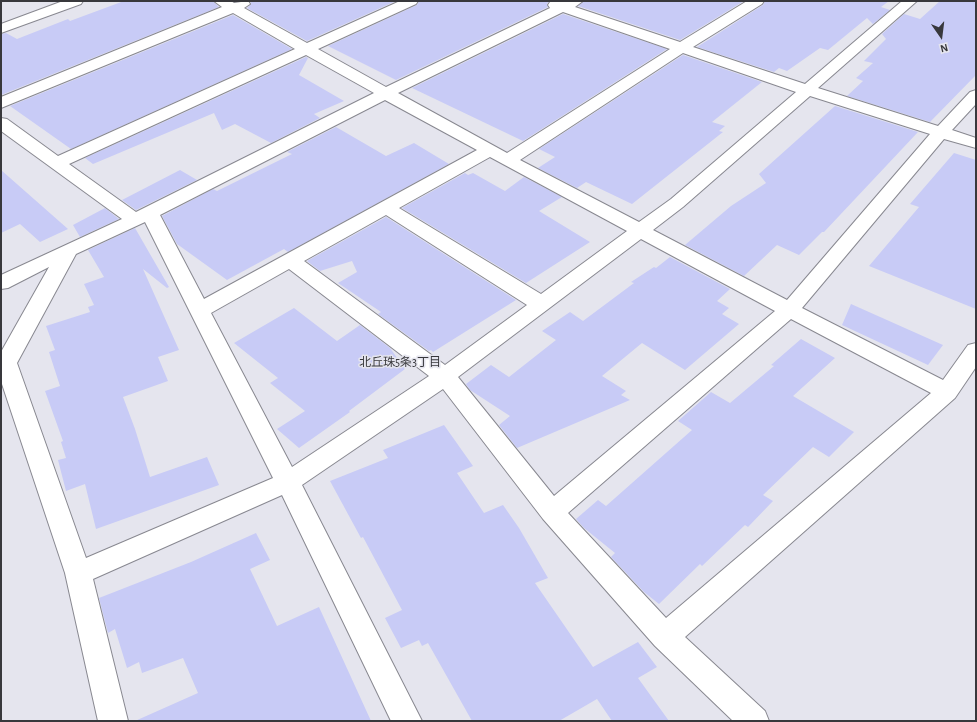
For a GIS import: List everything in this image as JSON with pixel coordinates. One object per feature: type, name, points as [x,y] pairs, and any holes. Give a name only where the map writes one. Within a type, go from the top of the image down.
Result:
[{"type":"street","points":[[1,29],[76,1]]},
{"type":"street","points":[[58,164],[410,1]]},
{"type":"street","points":[[545,1],[569,4],[682,47],[807,90],[976,143]]},
{"type":"street","points":[[508,160],[682,47],[757,1]]},
{"type":"street","points":[[78,573],[288,482],[445,376],[678,203],[910,1]]},
{"type":"street","points":[[1,103],[234,3],[306,50],[384,94],[789,310],[947,392]]},
{"type":"street","points":[[1,284],[68,250],[142,216],[384,94],[569,4]]},
{"type":"street","points":[[552,512],[789,310],[941,132],[976,95]]},
{"type":"street","points":[[1,123],[58,164],[142,216],[200,310],[408,721]]},
{"type":"street","points":[[200,310],[490,150]]},
{"type":"street","points":[[386,208],[541,304]]},
{"type":"street","points":[[68,250],[6,363],[78,573],[114,721]]},
{"type":"street","points":[[290,260],[445,376],[552,512],[665,637],[754,721]]},
{"type":"street","points":[[665,637],[947,392],[976,350]]},
{"type":"building","points":[[124,1],[213,1],[219,7],[1,95],[1,34],[6,33],[17,39],[68,19],[70,21]]},
{"type":"building","points":[[250,1],[396,1],[307,41],[247,8],[251,4]]},
{"type":"building","points":[[419,1],[549,1],[547,4],[548,7],[396,80],[328,46],[417,5]]},
{"type":"building","points":[[584,1],[744,1],[680,40],[578,6]]},
{"type":"building","points":[[765,1],[889,1],[881,7],[890,10],[873,24],[867,18],[828,50],[820,48],[787,71],[779,68],[774,72],[697,47],[763,5]]},
{"type":"building","points":[[940,1],[976,1],[976,75],[930,122],[847,96],[863,81],[856,78],[873,63],[864,61],[886,39],[882,34],[904,14],[920,19]]},
{"type":"building","points":[[563,14],[667,49],[523,141],[412,88]]},
{"type":"building","points":[[233,15],[292,49],[71,149],[10,106]]},
{"type":"building","points":[[683,55],[762,82],[712,122],[725,126],[719,131],[723,132],[632,204],[586,182],[577,188],[538,168],[555,157],[539,149]]},
{"type":"building","points":[[306,57],[308,58],[299,75],[344,101],[314,114],[320,118],[271,143],[235,124],[222,130],[214,113],[93,164],[85,158]]},
{"type":"building","points":[[835,106],[918,132],[824,232],[822,232],[799,255],[777,245],[744,276],[685,245],[731,206],[766,183],[759,174]]},
{"type":"building","points":[[336,127],[386,156],[414,143],[449,164],[288,252],[284,249],[227,280],[177,244],[162,216],[213,189],[217,191],[292,154],[287,152]]},
{"type":"building","points":[[954,153],[976,160],[976,309],[869,266],[919,207],[910,204]]},
{"type":"building","points":[[1,170],[68,229],[40,242],[20,224],[1,233]]},
{"type":"building","points":[[180,170],[197,180],[136,210],[122,200]]},
{"type":"building","points":[[465,173],[468,175],[473,173],[505,191],[524,177],[562,197],[539,211],[590,242],[526,283],[402,208]]},
{"type":"building","points":[[105,208],[119,219],[80,237],[73,225]]},
{"type":"building","points":[[386,217],[516,300],[433,352],[431,350],[429,351],[378,314],[381,312],[338,283],[357,272],[352,261],[320,271],[307,261]]},
{"type":"building","points":[[135,228],[169,287],[167,288],[143,269],[179,350],[158,357],[168,381],[123,397],[150,477],[207,457],[219,485],[96,529],[85,484],[66,491],[58,460],[66,458],[61,442],[63,441],[45,391],[60,386],[49,352],[55,350],[46,326],[90,312],[88,307],[94,305],[84,284],[104,277],[88,250]]},
{"type":"building","points":[[670,257],[730,289],[717,301],[729,308],[722,314],[739,324],[685,370],[642,343],[602,376],[626,391],[621,395],[630,400],[517,448],[499,425],[510,416],[470,390],[466,384],[491,365],[509,377],[556,340],[542,331],[570,312],[583,321],[634,283],[631,282],[654,267],[656,268]]},
{"type":"building","points":[[851,304],[943,345],[928,365],[842,325]]},
{"type":"building","points":[[294,308],[337,341],[360,325],[390,348],[405,369],[349,411],[350,412],[299,448],[277,429],[305,411],[270,383],[278,378],[234,343]]},
{"type":"building","points":[[801,339],[835,358],[793,396],[854,432],[829,457],[813,447],[763,495],[773,501],[748,527],[745,525],[702,566],[700,564],[659,604],[644,592],[611,557],[615,553],[584,528],[576,519],[598,500],[606,506],[692,430],[678,421],[711,392],[730,403],[774,366],[771,365]]},
{"type":"building","points":[[444,425],[473,466],[457,473],[484,513],[503,505],[519,528],[548,578],[535,583],[593,667],[638,642],[657,667],[638,678],[669,721],[612,721],[597,699],[559,721],[472,721],[428,643],[422,646],[419,640],[401,648],[385,618],[402,610],[363,537],[361,538],[330,481],[388,458],[383,450]]},
{"type":"building","points":[[256,533],[270,560],[250,569],[277,626],[319,607],[371,721],[135,721],[198,693],[183,658],[142,673],[139,662],[127,668],[115,629],[108,633],[99,598],[191,562]]},
{"type":"district","name":"北丘珠5条3丁目","points":[[400,362]]}]
